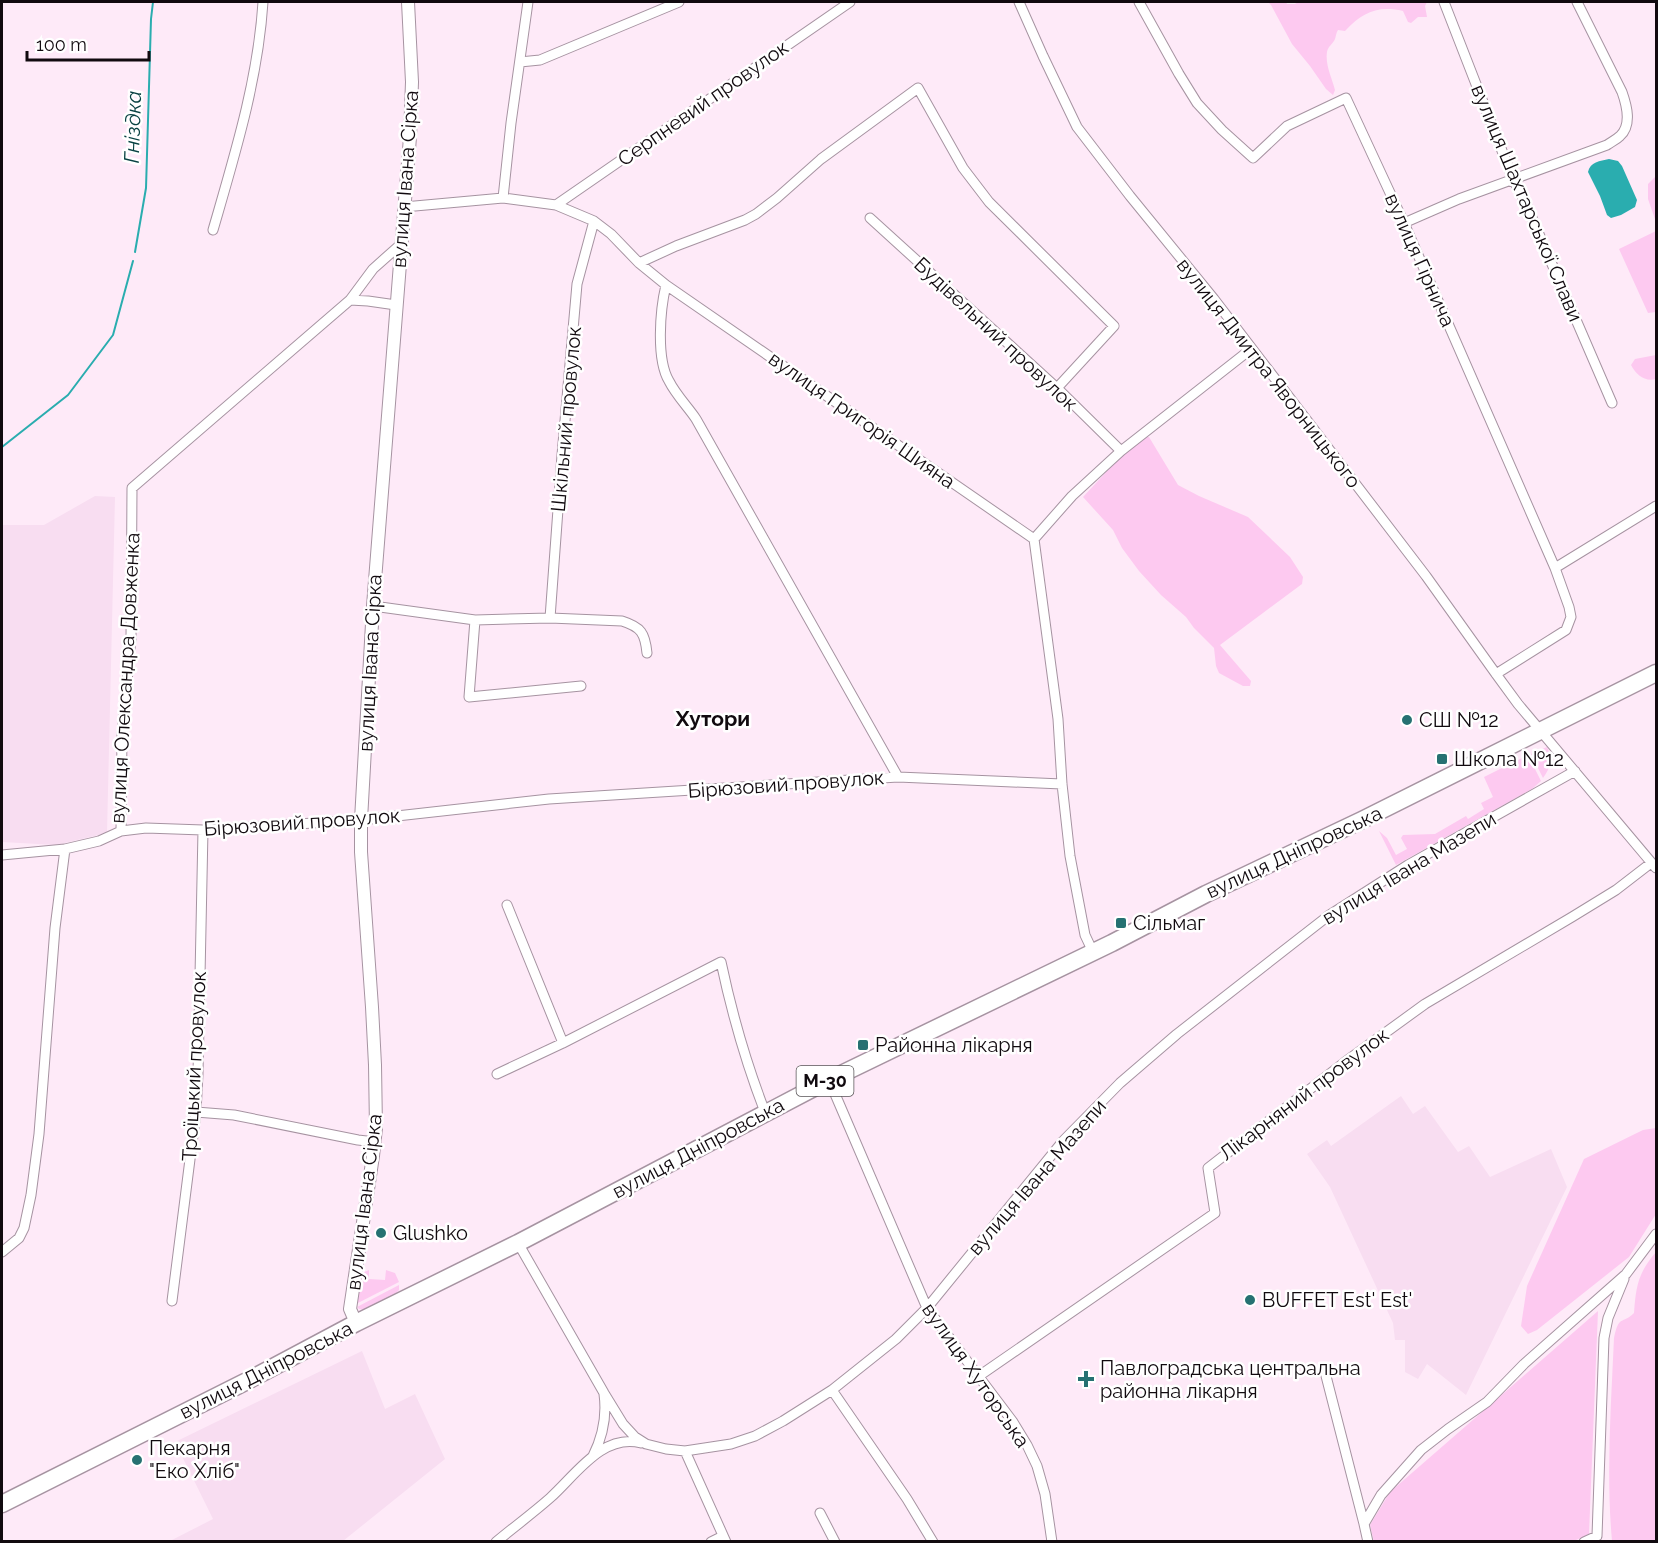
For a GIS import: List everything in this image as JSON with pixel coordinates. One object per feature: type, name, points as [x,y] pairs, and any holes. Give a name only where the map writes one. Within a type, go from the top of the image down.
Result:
[{"type":"highway","name":"вулиця Дніпровська","points":[[2,1504],[518,1243],[765,1112],[1093,952],[1206,894],[1356,823],[1656,673]]},
{"type":"street","points":[[213,230],[248,105],[256,64],[262,2]]},
{"type":"street","name":"вулиця Івана Сірка","points":[[356,1323],[350,1309],[375,1142],[375,1065],[362,820],[373,606],[410,136],[412,82],[408,2]]},
{"type":"street","points":[[502,198],[528,2]]},
{"type":"street","points":[[520,62],[540,60],[679,2]]},
{"type":"street","name":"Серпневий провулок","points":[[555,206],[850,2]]},
{"type":"street","name":"вулиця Дмитра Яворницького","points":[[1019,2],[1077,127],[1214,299],[1426,576],[1496,674],[1654,866]]},
{"type":"street","name":"вулиця Гірнича","points":[[1139,2],[1197,102],[1222,130],[1253,158],[1287,126],[1346,98],[1404,223],[1555,568],[1569,607],[1570,616],[1566,630],[1496,674]]},
{"type":"street","name":"вулиця Шахтарської Слави","points":[[1444,2],[1513,179],[1612,403]]},
{"type":"street","points":[[1404,223],[1459,199],[1607,145],[1620,137],[1626,127],[1627,106],[1577,2]]},
{"type":"street","points":[[639,263],[756,214],[820,159],[918,88],[963,168],[990,202],[1114,326],[1057,388]]},
{"type":"street","name":"вулиця Григорія Шияна","points":[[404,207],[502,198],[555,206],[594,221],[666,285],[1034,539]]},
{"type":"street","name":"Будівельний провулок","points":[[870,218],[1057,388],[1121,451]]},
{"type":"street","name":"Шкільний провулок","points":[[550,618],[577,284],[594,221]]},
{"type":"street","name":"вулиця Олександра Довженка","points":[[2,855],[65,849],[99,841],[121,831],[123,735],[131,639],[132,488],[350,300],[374,268],[401,244]]},
{"type":"street","name":"Бірюзовий провулок","points":[[121,831],[146,828],[203,830],[362,820],[549,799],[898,777],[696,419],[669,382],[661,353],[662,301],[666,285]]},
{"type":"street","points":[[350,300],[396,305]]},
{"type":"street","points":[[1093,952],[1085,935],[1072,866],[1062,784],[1058,719],[1034,539],[1072,496],[1121,451],[1251,349]]},
{"type":"street","points":[[1555,568],[1656,506]]},
{"type":"street","points":[[373,606],[475,620],[550,618],[618,620],[632,624],[640,630],[645,638],[647,653]]},
{"type":"street","points":[[475,620],[469,697],[581,686]]},
{"type":"street","name":"вулиця Івана Мазепи","points":[[496,1542],[551,1497],[592,1458],[608,1447],[629,1441],[685,1451],[731,1444],[755,1436],[832,1390],[896,1339],[927,1308],[1063,1141],[1120,1083],[1169,1041],[1328,916],[1408,866],[1575,771]]},
{"type":"street","points":[[898,777],[1062,784]]},
{"type":"street","name":"Троїцький провулок","points":[[172,1301],[196,1112],[203,830]]},
{"type":"street","points":[[2,1252],[19,1238],[24,1228],[31,1194],[39,1134],[55,928],[65,849]]},
{"type":"street","name":"Лікарняний провулок","points":[[980,1376],[1215,1213],[1208,1168],[1345,1062],[1425,1004],[1654,866]]},
{"type":"street","points":[[507,905],[563,1042]]},
{"type":"street","points":[[497,1074],[721,963],[734,1022],[765,1112]]},
{"type":"street","name":"вулиця Хуторська","points":[[829,1080],[927,1308],[980,1376],[1028,1445],[1045,1494],[1052,1542]]},
{"type":"street","points":[[196,1112],[234,1115],[375,1142]]},
{"type":"street","points":[[1364,1524],[1381,1496],[1421,1450],[1487,1402],[1524,1364],[1626,1274],[1656,1234]]},
{"type":"street","name":"вулиця Івана Мазепи","points":[[518,1243],[623,1424],[635,1437],[646,1444]]},
{"type":"street","points":[[1584,1542],[1596,1536],[1604,1338],[1611,1309],[1626,1274]]},
{"type":"street","points":[[1326,1376],[1368,1542]]},
{"type":"street","points":[[832,1390],[907,1499],[933,1542]]},
{"type":"street","name":"вулиця Івана Мазепи","points":[[592,1458],[603,1433],[604,1393]]},
{"type":"street","points":[[685,1451],[724,1539],[711,1542]]},
{"type":"street","points":[[820,1513],[835,1542]]},
{"type":"shaded area","points":[[1268,2],[1295,4],[1298,2],[1427,2],[1425,6],[1427,17],[1418,17],[1411,23],[1408,22],[1403,11],[1378,10],[1364,15],[1345,31],[1338,30],[1327,52],[1328,67],[1335,90],[1333,95],[1292,44]]},
{"type":"shaded area","points":[[1656,176],[1656,222],[1648,199],[1648,184]]},
{"type":"shaded area","points":[[1656,231],[1656,312],[1648,313],[1619,249]]},
{"type":"shaded area","points":[[1656,355],[1656,379],[1641,377],[1635,372],[1631,365],[1635,359]]},
{"type":"shaded area","points":[[1149,437],[1178,485],[1248,517],[1290,557],[1303,577],[1302,584],[1220,645],[1251,681],[1250,686],[1243,686],[1219,673],[1214,648],[1139,571],[1122,548],[1113,530],[1083,497],[1122,455]]},
{"type":"shaded area","points":[[95,496],[115,497],[107,833],[56,845],[2,842],[2,525],[44,525]]},
{"type":"shaded area","points":[[1547,747],[1550,763],[1543,778],[1531,754]]},
{"type":"shaded area","points":[[1528,755],[1541,781],[1532,789],[1396,865],[1379,831],[1387,838],[1396,855],[1407,849],[1401,838],[1403,835],[1435,834],[1466,816],[1468,819],[1484,809],[1481,803],[1493,797],[1484,777]]},
{"type":"shaded area","points":[[1401,1096],[1413,1114],[1425,1106],[1458,1152],[1469,1146],[1490,1177],[1551,1149],[1567,1187],[1466,1395],[1427,1364],[1418,1379],[1405,1372],[1405,1340],[1395,1340],[1393,1323],[1330,1187],[1307,1154],[1327,1140],[1331,1146]]},
{"type":"shaded area","points":[[1656,1128],[1656,1214],[1629,1257],[1537,1330],[1528,1334],[1521,1326],[1527,1286],[1584,1159],[1643,1130]]},
{"type":"shaded area","points":[[1656,1252],[1656,1541],[1612,1541],[1609,1465],[1614,1338],[1619,1323],[1634,1313],[1639,1280]]},
{"type":"shaded area","points":[[369,1270],[369,1279],[385,1280],[386,1270],[395,1273],[399,1282],[356,1304],[360,1274]]},
{"type":"shaded area","points":[[399,1285],[396,1293],[364,1310],[357,1307]]},
{"type":"shaded area","points":[[1598,1311],[1589,1534],[1572,1542],[1374,1542],[1370,1525],[1390,1492]]},
{"type":"shaded area","points":[[362,1351],[385,1409],[415,1394],[445,1459],[343,1541],[170,1541],[213,1519],[175,1442]]},
{"type":"water","points":[[1609,159],[1618,161],[1622,166],[1637,200],[1635,207],[1611,218],[1607,215],[1588,172],[1593,164]]},
{"type":"waterway","name":"Гніздка","points":[[135,252],[146,188],[153,2]]},
{"type":"waterway","name":"Гніздка","points":[[2,447],[68,395],[113,335],[133,261]]},
{"type":"place","name":"СШ №12","points":[[1407,720]]},
{"type":"place","name":"Школа №12","points":[[1442,759]]},
{"type":"place","name":"Сільмаг","points":[[1121,923]]},
{"type":"place","name":"Районна лікарня","points":[[863,1045]]},
{"type":"place","name":"Glushko","points":[[381,1233]]},
{"type":"place","name":"BUFFET Est' Est'","points":[[1250,1300]]},
{"type":"place","name":"Павлоградська центральна районна лікарня","points":[[1086,1379]]},
{"type":"place","name":"Пекарня \"Еко Хліб\"","points":[[137,1460]]},
{"type":"district","name":"Хутори","points":[[713,719]]}]
